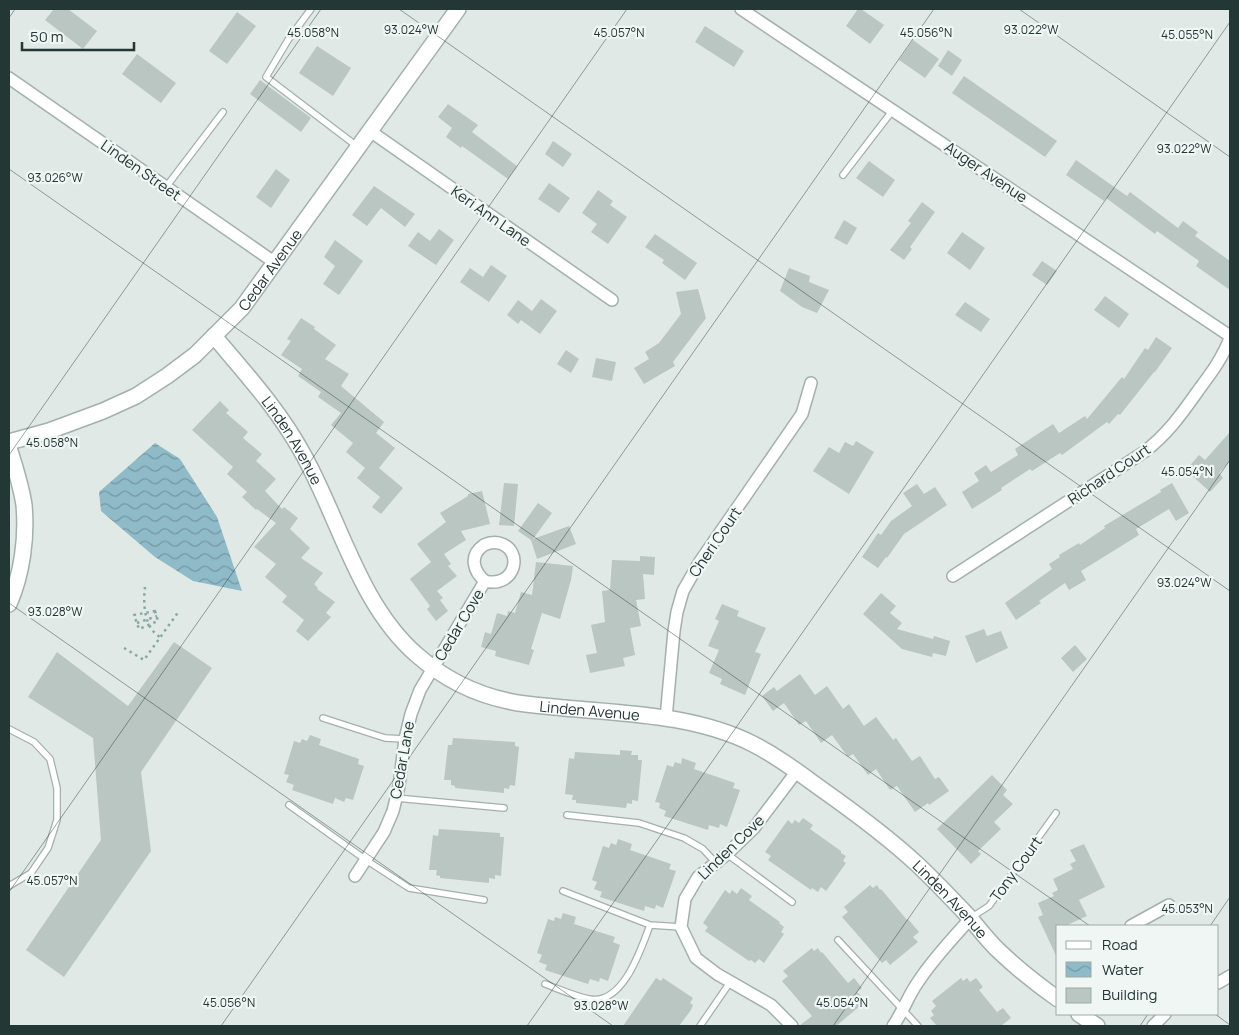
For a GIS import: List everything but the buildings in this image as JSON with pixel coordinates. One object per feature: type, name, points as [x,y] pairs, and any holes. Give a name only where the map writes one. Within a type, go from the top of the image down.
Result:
[{"type":"street","name":"Cedar Avenue","points":[[9,442],[49,431],[103,411],[136,396],[195,355],[242,308],[458,9]]},
{"type":"street","name":"Auger Avenue","points":[[742,9],[1230,337]]},
{"type":"street","name":"Linden Street","points":[[9,78],[274,262]]},
{"type":"street","name":"Keri Ann Lane","points":[[370,131],[612,300]]},
{"type":"street","name":"Linden Avenue","points":[[214,336],[260,389],[283,420],[315,477],[365,586],[379,611],[396,634],[416,654],[458,683],[483,694],[509,701],[666,718],[694,723],[724,732],[752,744],[797,771],[882,833],[918,865],[999,951],[1029,978],[1056,998]]},
{"type":"street","name":"Richard Court","points":[[953,576],[1144,452],[1159,440],[1182,415],[1223,356],[1230,337]]},
{"type":"street","name":"Cheri Court","points":[[666,718],[674,631],[683,591],[699,563],[802,414],[811,383]]},
{"type":"street","points":[[9,448],[19,480],[24,506],[24,548],[15,589],[9,604]]},
{"type":"street","name":"Cedar Cove","points":[[434,668],[485,581]]},
{"type":"street","name":"Cedar Lane","points":[[355,876],[384,832],[400,786],[404,738],[420,690],[434,668]]},
{"type":"street","name":"Linden Cove","points":[[681,927],[685,900],[698,877],[727,854],[754,828],[797,771]]},
{"type":"street","points":[[1133,925],[1169,905]]},
{"type":"street","points":[[893,1026],[904,1011],[916,984],[934,958],[970,919]]},
{"type":"street","points":[[681,927],[696,958],[717,974],[771,1005],[792,1026]]},
{"type":"street","points":[[1219,982],[1230,976]]},
{"type":"street","points":[[1080,1015],[1093,1025]]},
{"type":"street","points":[[1153,1026],[1164,1015]]},
{"type":"lane","points":[[311,9],[288,40],[266,77],[358,147]]},
{"type":"lane","points":[[843,175],[893,110]]},
{"type":"lane","points":[[166,187],[223,112]]},
{"type":"lane","points":[[323,718],[385,738],[404,738]]},
{"type":"lane","points":[[9,730],[34,742],[50,759],[57,788],[57,820],[48,848],[31,873],[9,886]]},
{"type":"lane","points":[[396,798],[504,808]]},
{"type":"lane","points":[[288,805],[409,888],[484,900]]},
{"type":"lane","name":"Tony Court","points":[[970,919],[989,906],[1056,813]]},
{"type":"lane","points":[[567,815],[639,823],[684,838],[703,849],[716,863]]},
{"type":"lane","points":[[727,854],[792,902]]},
{"type":"lane","points":[[563,891],[650,925],[681,927]]},
{"type":"lane","points":[[545,984],[590,999],[603,999],[616,991],[637,960],[650,925]]},
{"type":"lane","points":[[838,940],[918,1026]]},
{"type":"lane","points":[[700,1026],[731,982]]},
{"type":"path","points":[[146,587],[143,601],[148,625],[160,638]]},
{"type":"path","points":[[155,611],[158,621],[139,628],[134,615],[146,613],[155,611]]},
{"type":"path","points":[[124,648],[144,660],[179,611]]},
{"type":"path","points":[[137,623],[157,616]]},
{"type":"water","points":[[155,443],[180,459],[217,517],[242,591],[193,581],[155,557],[101,511],[99,492]]}]
